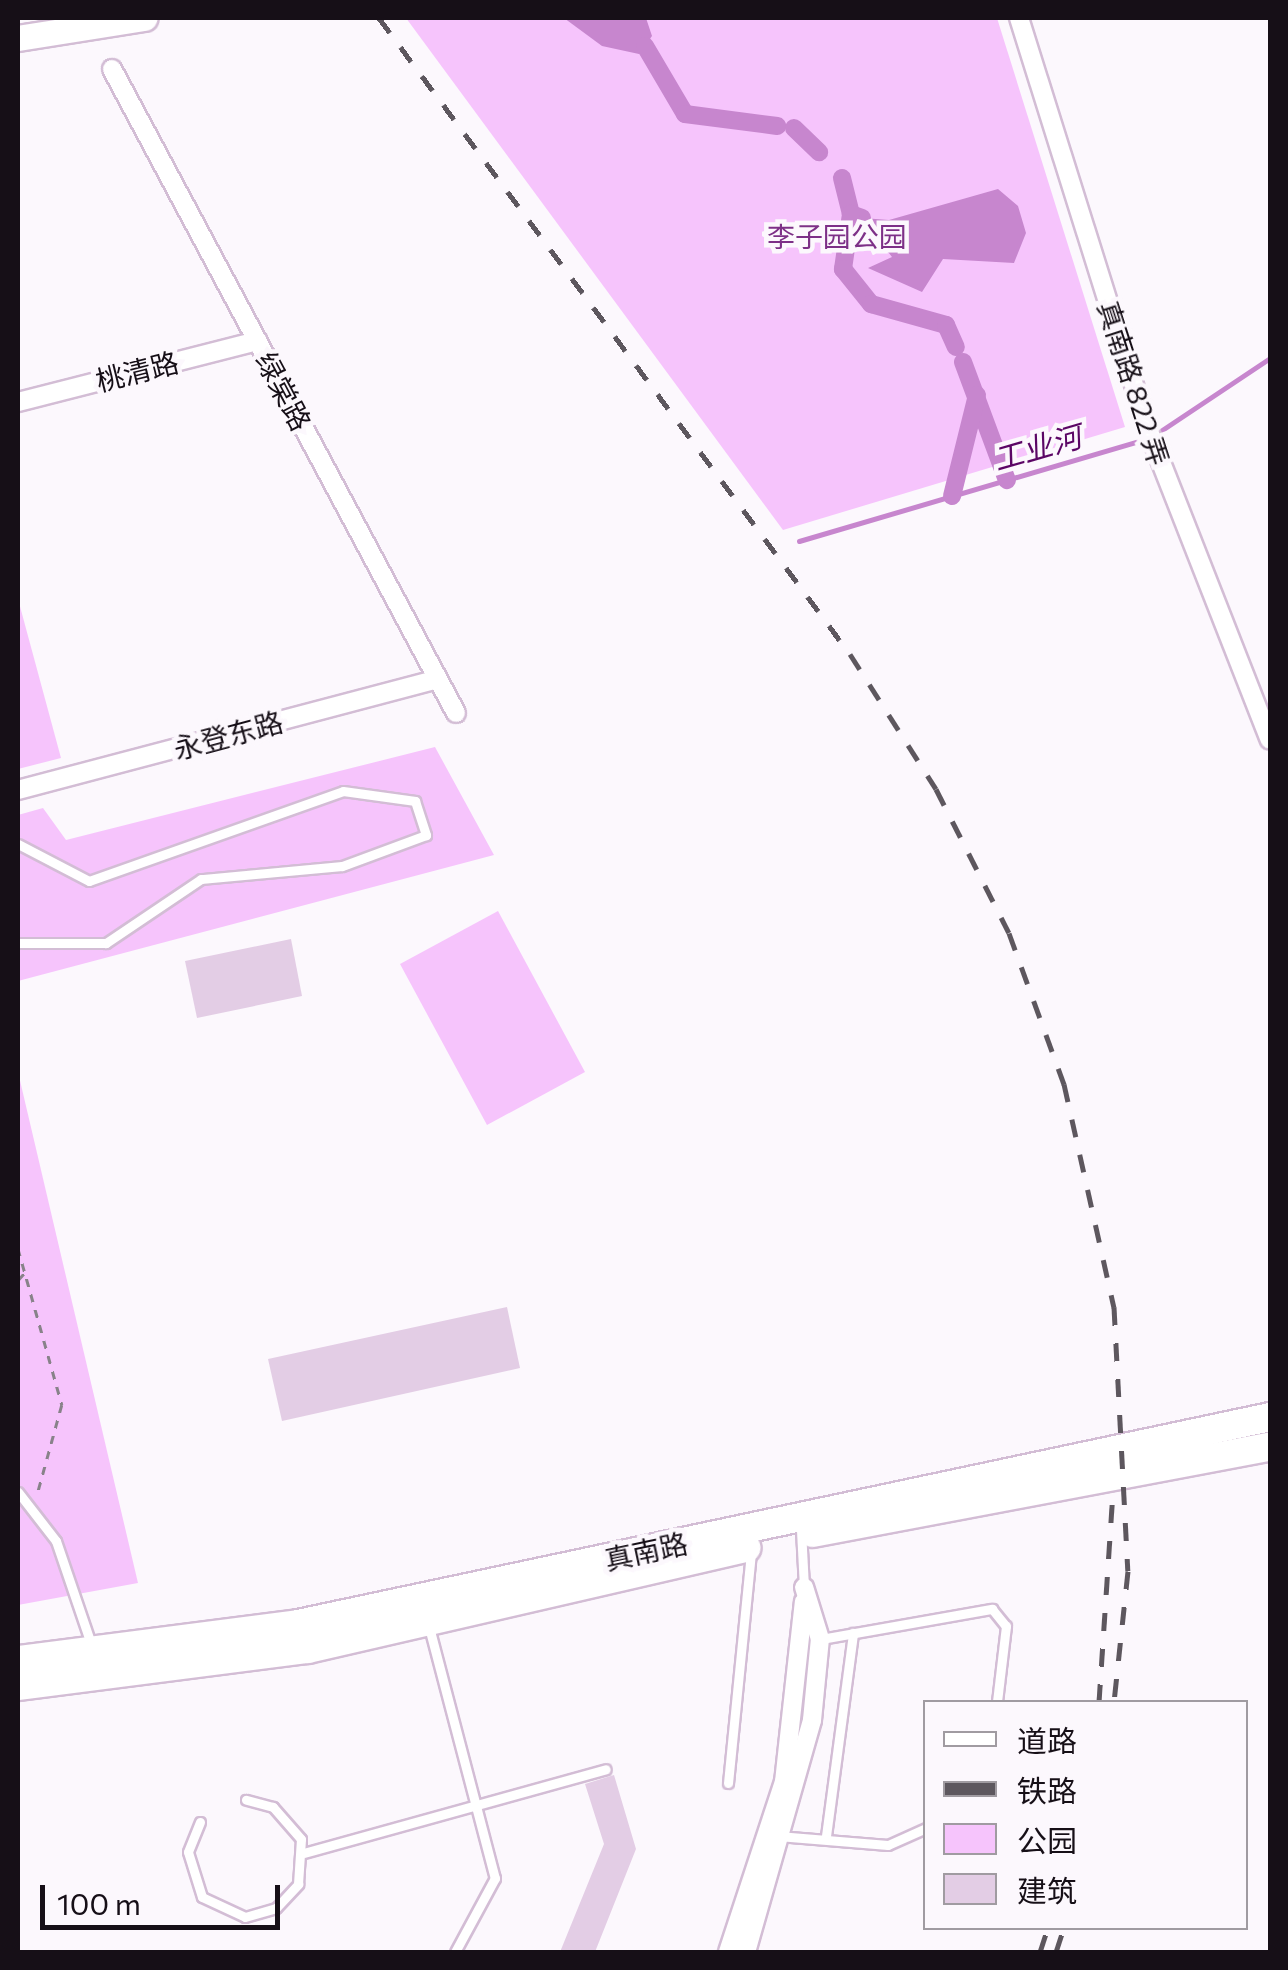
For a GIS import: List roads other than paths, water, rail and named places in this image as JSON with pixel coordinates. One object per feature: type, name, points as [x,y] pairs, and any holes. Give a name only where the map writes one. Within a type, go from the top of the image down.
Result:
[{"type":"main road","points":[[18,24],[64,18]]},
{"type":"main road","points":[[18,38],[144,18]]},
{"type":"main road","name":"真南路","points":[[18,1660],[298,1624],[752,1538],[1270,1417]]},
{"type":"main road","name":"真南路","points":[[801,1527],[1270,1447]]},
{"type":"main road","name":"真南路","points":[[18,1686],[308,1650],[428,1624],[752,1538]]},
{"type":"street","name":"真南路 822 弄","points":[[1019,18],[1156,453],[1270,740]]},
{"type":"street","name":"绿棠路","points":[[112,69],[456,713]]},
{"type":"street","name":"桃清路","points":[[18,402],[257,340]]},
{"type":"street","name":"永登东路","points":[[18,790],[438,679]]},
{"type":"street","points":[[746,1952],[776,1836],[812,1640],[804,1587]]},
{"type":"street","points":[[728,1952],[776,1836]]},
{"type":"lane","points":[[18,844],[89,882],[343,790],[415,802],[426,835],[342,866],[201,879],[106,943],[18,943]]},
{"type":"lane","points":[[18,1492],[56,1541],[94,1651]]},
{"type":"lane","points":[[801,1527],[804,1587]]},
{"type":"lane","points":[[728,1783],[752,1538]]},
{"type":"lane","points":[[812,1640],[992,1609],[1006,1626],[997,1700]]},
{"type":"lane","points":[[428,1624],[495,1878],[456,1952]]},
{"type":"lane","points":[[826,1836],[853,1633]]},
{"type":"lane","points":[[304,1853],[606,1770]]},
{"type":"lane","points":[[200,1822],[188,1868],[202,1897],[229,1914],[262,1914],[289,1898],[304,1853],[285,1815],[246,1800]]},
{"type":"lane","points":[[776,1836],[826,1836],[888,1844],[923,1829]]},
{"type":"waterway","points":[[645,46],[685,114],[777,126]]},
{"type":"waterway","points":[[794,128],[819,152]]},
{"type":"waterway","points":[[842,178],[851,214]]},
{"type":"waterway","points":[[862,218],[851,214],[843,269],[871,304],[946,325],[956,347]]},
{"type":"waterway","name":"工业河","points":[[1156,434],[1270,358]]},
{"type":"waterway","points":[[963,362],[1007,480]]},
{"type":"waterway","points":[[952,496],[977,395]]},
{"type":"waterway","name":"工业河","points":[[799,541],[1146,439]]},
{"type":"railway","points":[[379,18],[850,654],[936,789],[1009,933],[1064,1084],[1114,1307],[1128,1571],[1114,1700]]},
{"type":"railway","points":[[1099,1700],[1113,1493]]},
{"type":"railway","points":[[1040,1952],[1047,1930]]},
{"type":"railway","points":[[1056,1952],[1063,1930]]},
{"type":"park label","name":"李子园公园","points":[[837,236]]}]
